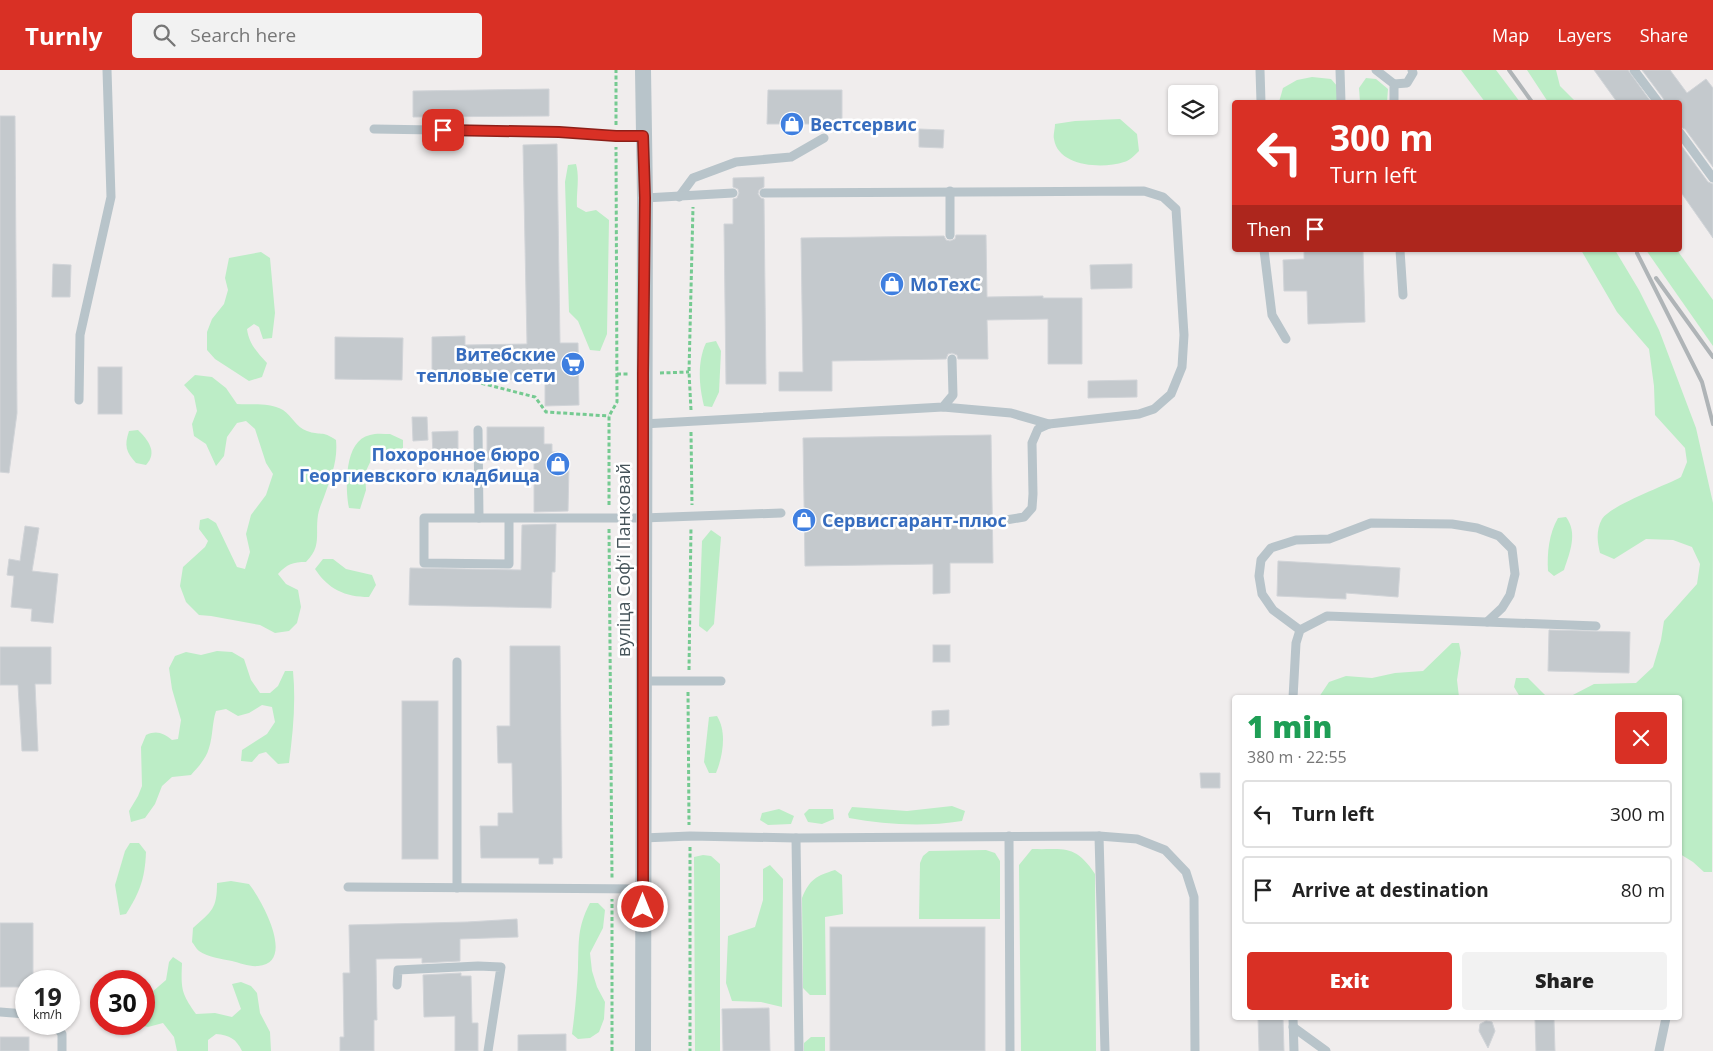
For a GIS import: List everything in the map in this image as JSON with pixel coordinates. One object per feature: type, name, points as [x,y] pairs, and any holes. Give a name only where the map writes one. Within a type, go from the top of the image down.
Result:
[{"type":"street","name":"вуліца Софʼі Панковай","points":[[643,70],[645,198],[643,1051]]},
{"type":"lane","points":[[79,400],[80,335],[111,197],[107,70]]},
{"type":"lane","points":[[1260,70],[1261,100]]},
{"type":"lane","points":[[1340,70],[1341,100]]},
{"type":"lane","points":[[1376,70],[1394,84],[1407,83],[1413,73],[1412,70]]},
{"type":"lane","points":[[1634,70],[1656,100]]},
{"type":"lane","points":[[1394,84],[1394,100]]},
{"type":"lane","points":[[374,129],[559,132],[643,136]]},
{"type":"lane","points":[[1682,136],[1713,178]]},
{"type":"lane","points":[[679,197],[693,178],[736,162],[791,157],[824,138]]},
{"type":"lane","points":[[950,191],[950,236]]},
{"type":"lane","points":[[764,193],[1144,191],[1163,197],[1176,209],[1184,335],[1182,367],[1171,394],[1154,409],[1139,414],[1049,424],[1038,429],[1032,443],[1032,508],[1024,517],[1006,520]]},
{"type":"lane","points":[[645,198],[733,193]]},
{"type":"lane","points":[[1264,252],[1272,315],[1286,339]]},
{"type":"lane","points":[[1400,252],[1403,295]]},
{"type":"lane","points":[[943,407],[953,395],[952,359]]},
{"type":"lane","points":[[643,424],[943,407],[1011,413],[1049,424]]},
{"type":"lane","points":[[478,430],[479,518]]},
{"type":"lane","points":[[509,518],[509,564],[424,563],[424,518],[479,518],[509,518],[643,518],[781,513]]},
{"type":"lane","points":[[1300,630],[1273,610],[1262,594],[1259,576],[1261,560],[1271,548],[1296,540],[1329,539],[1371,523],[1452,524],[1478,528],[1499,536],[1512,549],[1515,574],[1510,595],[1502,608],[1488,622]]},
{"type":"lane","points":[[1293,695],[1296,643],[1300,630],[1327,616],[1596,626]]},
{"type":"lane","points":[[457,662],[457,888]]},
{"type":"lane","points":[[643,682],[721,681]]},
{"type":"lane","points":[[644,838],[690,836],[796,838],[1099,836],[1136,838],[1166,850],[1186,872],[1194,897],[1195,1051]]},
{"type":"lane","points":[[1009,836],[1010,1051]]},
{"type":"lane","points":[[1099,836],[1106,1051]]},
{"type":"lane","points":[[796,838],[799,1051]]},
{"type":"lane","points":[[348,887],[643,889]]},
{"type":"lane","points":[[397,985],[398,970],[478,966],[501,967],[488,1051]]},
{"type":"lane","points":[[0,1012],[15,1013]]},
{"type":"lane","points":[[1659,1051],[1666,1020]]},
{"type":"lane","points":[[1293,1022],[1294,1051]]},
{"type":"lane","points":[[1293,1022],[1326,1051]]},
{"type":"lane","points":[[62,1035],[62,1051]]},
{"type":"path","points":[[612,1051],[609,416],[617,402],[616,70]]},
{"type":"path","points":[[690,1051],[688,681],[692,516],[690,372],[693,196]]},
{"type":"path","points":[[660,373],[690,372]]},
{"type":"path","points":[[617,374],[630,374]]},
{"type":"path","points":[[468,380],[536,397],[546,412],[609,416]]},
{"type":"green space","points":[[1461,70],[1496,70],[1518,100],[1484,100]]},
{"type":"green space","points":[[1527,70],[1556,70],[1560,86],[1574,100],[1547,100]]},
{"type":"green space","points":[[1312,77],[1331,79],[1338,87],[1339,100],[1280,100],[1283,88],[1297,80]]},
{"type":"green space","points":[[1366,78],[1376,79],[1388,89],[1387,100],[1360,100],[1359,88]]},
{"type":"green space","points":[[1120,119],[1137,134],[1139,151],[1126,161],[1105,165],[1083,164],[1072,160],[1057,148],[1054,137],[1055,124]]},
{"type":"green space","points":[[576,164],[578,175],[577,207],[586,212],[596,210],[609,220],[607,334],[600,351],[590,350],[578,321],[569,312],[565,182],[568,165]]},
{"type":"green space","points":[[261,252],[270,258],[275,313],[272,338],[263,339],[259,327],[254,324],[247,329],[252,343],[267,363],[262,377],[249,381],[215,359],[207,350],[207,332],[212,319],[224,304],[228,290],[225,278],[229,258]]},
{"type":"green space","points":[[1582,252],[1616,252],[1639,290],[1659,330],[1696,428],[1713,503],[1712,872],[1704,872],[1682,855],[1682,695],[1573,695],[1594,684],[1636,683],[1653,667],[1661,640],[1664,621],[1697,584],[1700,564],[1692,547],[1673,540],[1646,539],[1614,559],[1600,553],[1598,536],[1602,519],[1627,502],[1681,477],[1687,462],[1685,448],[1655,415],[1654,386],[1649,349],[1617,312]]},
{"type":"green space","points":[[1647,252],[1678,252],[1713,300],[1713,346]]},
{"type":"green space","points":[[716,341],[721,351],[719,392],[712,407],[704,406],[700,382],[700,366],[706,343]]},
{"type":"green space","points":[[195,375],[212,377],[226,388],[237,404],[278,407],[286,412],[303,429],[327,435],[336,440],[335,462],[318,513],[317,540],[314,551],[306,562],[290,564],[278,574],[286,584],[298,590],[301,607],[297,623],[289,631],[275,633],[260,625],[199,615],[186,602],[180,586],[183,567],[205,547],[208,541],[199,529],[200,520],[208,518],[216,523],[237,567],[245,569],[250,552],[246,534],[251,515],[266,495],[273,474],[266,463],[255,429],[246,421],[237,423],[227,437],[224,456],[216,466],[206,444],[194,436],[192,424],[197,411],[194,396],[184,385]]},
{"type":"green space","points":[[138,430],[150,446],[150,460],[146,465],[136,463],[127,449],[129,431]]},
{"type":"green space","points":[[390,434],[403,440],[403,448],[373,456],[365,473],[366,490],[360,509],[349,508],[347,489],[348,466],[355,446],[361,439],[370,435]]},
{"type":"green space","points":[[1566,517],[1572,530],[1572,543],[1564,570],[1554,576],[1548,571],[1549,543],[1552,530],[1558,518]]},
{"type":"green space","points":[[711,530],[721,537],[714,624],[707,632],[699,626],[702,541]]},
{"type":"green space","points":[[323,559],[333,559],[346,569],[372,575],[376,585],[369,597],[352,595],[331,587],[315,569]]},
{"type":"green space","points":[[1452,643],[1459,643],[1461,653],[1457,680],[1459,695],[1320,695],[1329,682],[1346,676],[1372,678],[1395,673],[1423,671]]},
{"type":"green space","points":[[217,651],[232,652],[244,659],[251,680],[260,693],[270,693],[278,686],[285,671],[293,671],[294,717],[289,763],[278,764],[266,752],[259,754],[252,762],[241,761],[242,750],[267,734],[275,722],[272,707],[262,705],[249,713],[238,716],[226,709],[216,711],[208,752],[202,763],[191,775],[172,777],[162,786],[155,804],[145,818],[131,822],[129,811],[142,786],[141,747],[146,735],[157,733],[163,734],[172,740],[178,739],[181,720],[172,689],[169,668],[175,656],[186,652],[201,655]]},
{"type":"green space","points":[[1516,678],[1528,678],[1545,695],[1519,695],[1514,687]]},
{"type":"green space","points":[[717,716],[722,729],[722,752],[716,773],[709,773],[704,762],[709,717]]},
{"type":"green space","points":[[952,806],[965,811],[962,821],[920,825],[891,824],[849,818],[848,814],[852,807],[907,811]]},
{"type":"green space","points":[[779,809],[794,816],[791,824],[768,825],[760,820],[762,813]]},
{"type":"green space","points":[[809,809],[833,809],[834,819],[822,824],[808,822],[804,814]]},
{"type":"green space","points":[[130,843],[139,843],[146,852],[144,870],[135,899],[126,914],[120,915],[115,885],[125,851]]},
{"type":"green space","points":[[1032,849],[1061,849],[1075,853],[1088,864],[1095,874],[1096,1051],[1021,1051],[1019,865]]},
{"type":"green space","points":[[986,850],[995,853],[1000,861],[1000,919],[919,919],[920,863],[923,856],[929,851]]},
{"type":"green space","points":[[711,856],[720,864],[720,1051],[695,1051],[694,857]]},
{"type":"green space","points":[[770,865],[783,879],[782,1007],[761,1002],[732,1001],[726,983],[728,936],[755,927],[763,900],[763,869]]},
{"type":"green space","points":[[835,870],[842,875],[843,914],[825,917],[826,995],[810,995],[803,988],[802,898],[814,879]]},
{"type":"green space","points":[[231,881],[249,884],[261,903],[273,930],[275,943],[275,954],[269,962],[252,966],[215,958],[199,951],[192,942],[193,928],[212,909],[216,899],[217,883]]},
{"type":"green space","points":[[590,903],[598,903],[605,910],[603,928],[590,953],[592,971],[597,987],[605,1002],[604,1019],[599,1032],[590,1038],[578,1039],[572,1034],[579,942],[581,927]]},
{"type":"green space","points":[[173,957],[182,963],[183,990],[187,1001],[196,1014],[215,1013],[232,1017],[241,1009],[232,984],[241,982],[251,986],[257,993],[260,1013],[270,1032],[271,1051],[242,1051],[232,1038],[216,1034],[208,1040],[208,1051],[177,1051],[174,1037],[163,1023],[155,1025],[155,990],[166,980],[169,962]]},
{"type":"green space","points":[[811,1037],[825,1037],[825,1051],[804,1051],[804,1043]]},
{"type":"building","points":[[1594,70],[1628,70],[1650,100],[1616,100]]},
{"type":"building","points":[[1642,70],[1670,70],[1687,93],[1706,79],[1713,88],[1713,167],[1685,129],[1682,128],[1682,100],[1664,100]]},
{"type":"building","points":[[549,89],[549,116],[413,117],[413,91]]},
{"type":"building","points":[[768,90],[842,90],[842,124],[767,124]]},
{"type":"building","points":[[0,116],[15,116],[17,413],[9,473],[0,472]]},
{"type":"building","points":[[919,129],[944,130],[943,148],[919,147]]},
{"type":"building","points":[[557,144],[560,343],[578,343],[579,405],[545,406],[545,379],[432,381],[432,337],[465,336],[465,345],[527,344],[523,145]]},
{"type":"building","points":[[1682,147],[1708,182],[1713,184],[1713,238],[1682,194]]},
{"type":"building","points":[[764,177],[764,187],[759,190],[758,194],[764,199],[766,384],[726,384],[724,224],[733,224],[733,199],[737,198],[739,193],[738,189],[733,187],[733,178]]},
{"type":"building","points":[[956,235],[986,235],[987,297],[1043,296],[1043,298],[1082,298],[1082,364],[1048,364],[1048,319],[987,320],[988,359],[958,359],[957,355],[952,353],[948,354],[946,359],[832,361],[832,391],[779,391],[779,372],[803,372],[801,238],[944,236],[946,240],[950,241],[955,239]]},
{"type":"building","points":[[1304,252],[1363,252],[1365,322],[1308,324],[1307,291],[1284,291],[1283,260],[1304,259]]},
{"type":"building","points":[[53,264],[71,265],[70,297],[52,297]]},
{"type":"building","points":[[1132,264],[1132,288],[1091,289],[1090,265]]},
{"type":"building","points":[[335,337],[403,338],[402,380],[335,379]]},
{"type":"building","points":[[98,367],[122,367],[122,414],[98,414]]},
{"type":"building","points":[[1137,380],[1137,397],[1088,398],[1088,381]]},
{"type":"building","points":[[412,417],[427,417],[428,440],[413,441]]},
{"type":"building","points":[[487,427],[544,427],[544,444],[552,444],[552,452],[557,452],[557,460],[563,460],[563,466],[569,466],[568,511],[534,512],[534,460],[487,460]]},
{"type":"building","points":[[458,431],[458,455],[433,456],[432,432]]},
{"type":"building","points":[[991,435],[993,563],[950,563],[950,593],[933,594],[933,564],[805,566],[803,438]]},
{"type":"building","points":[[556,524],[555,572],[552,572],[551,608],[409,605],[410,568],[521,570],[522,525]]},
{"type":"building","points":[[25,526],[39,528],[32,571],[58,574],[53,623],[31,621],[32,609],[11,607],[14,576],[7,575],[9,559],[20,561]]},
{"type":"building","points":[[1278,561],[1400,568],[1398,597],[1346,593],[1346,599],[1277,596]]},
{"type":"building","points":[[1549,630],[1630,632],[1629,673],[1548,671]]},
{"type":"building","points":[[933,645],[950,645],[950,662],[933,662]]},
{"type":"building","points":[[510,646],[560,646],[562,858],[553,858],[553,864],[539,864],[539,858],[481,858],[480,826],[498,826],[498,813],[513,813],[512,763],[498,763],[497,726],[510,726]]},
{"type":"building","points":[[0,647],[51,647],[51,684],[35,684],[38,751],[22,751],[18,685],[0,685]]},
{"type":"building","points":[[402,701],[438,701],[438,859],[402,859]]},
{"type":"building","points":[[949,710],[949,725],[932,726],[932,711]]},
{"type":"building","points":[[1200,773],[1220,773],[1220,788],[1201,788]]},
{"type":"building","points":[[517,919],[518,937],[460,939],[460,961],[422,963],[422,958],[376,959],[377,1020],[374,1020],[374,1051],[340,1051],[340,1037],[344,1037],[343,973],[350,973],[349,925]]},
{"type":"building","points":[[0,923],[33,923],[33,970],[15,970],[15,987],[0,987]]},
{"type":"building","points":[[830,927],[985,927],[985,1051],[830,1051]]},
{"type":"building","points":[[461,973],[461,976],[471,976],[472,1023],[478,1023],[478,1051],[455,1051],[455,1016],[424,1017],[423,975]]},
{"type":"building","points":[[769,1008],[770,1051],[723,1051],[722,1009]]},
{"type":"building","points":[[1258,1020],[1283,1020],[1284,1051],[1259,1051]]},
{"type":"building","points":[[1535,1020],[1554,1020],[1555,1051],[1536,1051]]},
{"type":"building","points":[[1486,1021],[1492,1022],[1495,1031],[1488,1048],[1479,1031],[1480,1024]]},
{"type":"building","points":[[566,1034],[566,1051],[518,1051],[518,1035]]},
{"type":"building","points":[[0,1037],[29,1037],[29,1051],[0,1051]]},
{"type":"railway","points":[[1509,70],[1531,100]]},
{"type":"railway","points":[[1637,253],[1702,382],[1713,424]]},
{"type":"railway","points":[[1656,278],[1713,357]]},
{"type":"place","name":"Вестсервис","points":[[792,124]]},
{"type":"place","name":"MoTexC","points":[[892,284]]},
{"type":"place","name":"Витебские тепловые сети","points":[[573,364]]},
{"type":"place","name":"Похоронное бюро Георгиевского кладбища","points":[[558,464]]},
{"type":"place","name":"Сервисгарант-плюс","points":[[804,520]]},
{"type":"route","points":[[443,130],[643,136],[645,198],[643,374],[643,907]]}]
